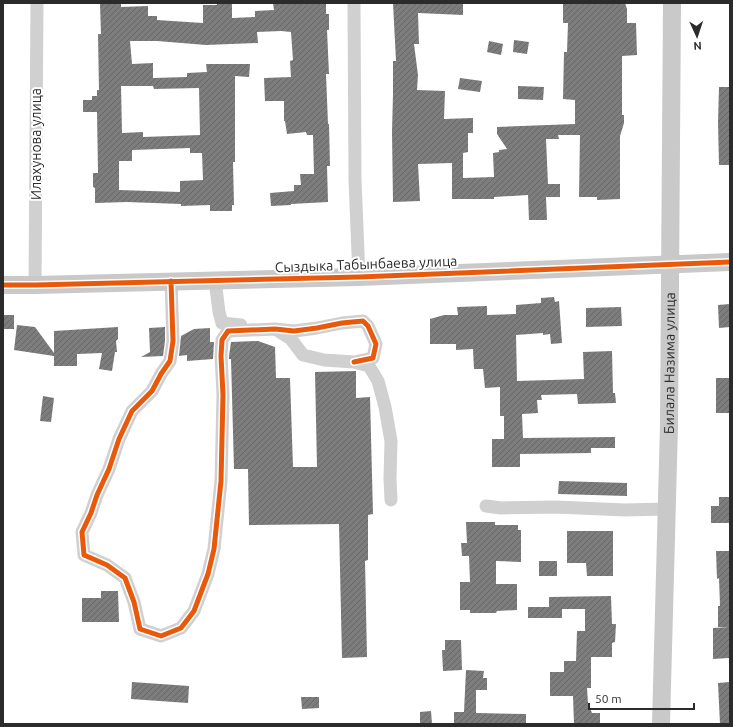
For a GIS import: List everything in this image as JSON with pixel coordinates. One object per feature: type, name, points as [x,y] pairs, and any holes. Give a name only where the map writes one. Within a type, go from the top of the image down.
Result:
[{"type":"street","name":"Илахунова улица","points":[[35,285],[37,3]]},
{"type":"street","points":[[354,3],[355,180],[358,277]]},
{"type":"street","name":"Билала Назима улица","points":[[662,724],[671,265],[672,3]]},
{"type":"street","name":"Сыздыка Табынбаева улица","points":[[3,285],[358,277],[730,262]]},
{"type":"street","points":[[215,280],[222,323],[294,331],[363,321],[368,326],[376,344],[373,358],[354,362]]},
{"type":"street","points":[[171,281],[173,341],[170,361],[152,391],[132,411],[119,439],[91,514],[82,532],[84,555],[107,564],[125,578],[134,602],[140,629],[161,636],[181,628],[194,611],[208,574],[214,549],[221,481],[223,395],[221,356],[222,340],[228,330],[276,329],[290,339],[303,355],[324,360],[354,362],[370,366],[378,381],[385,407],[391,441],[391,500]]},
{"type":"street","points":[[486,506],[501,508],[556,507],[625,510],[667,509]]},
{"type":"building","points":[[217,3],[232,3],[232,18],[255,17],[255,11],[274,10],[273,3],[326,3],[326,14],[329,14],[329,30],[327,30],[329,74],[326,74],[330,166],[327,166],[328,202],[271,206],[270,193],[294,191],[294,185],[301,185],[300,174],[314,174],[313,135],[307,135],[306,132],[287,134],[284,121],[284,101],[265,101],[264,78],[291,77],[290,61],[293,60],[291,32],[281,31],[257,32],[258,43],[206,45],[157,41],[130,41],[132,64],[153,63],[153,78],[187,77],[187,73],[207,72],[206,64],[250,64],[249,77],[235,76],[235,162],[233,162],[234,205],[232,205],[232,211],[210,211],[210,205],[181,206],[181,204],[127,202],[95,203],[93,173],[98,173],[97,112],[83,112],[83,100],[92,100],[92,96],[97,96],[97,90],[99,90],[98,34],[101,34],[100,4],[121,4],[121,7],[148,6],[148,16],[157,16],[157,20],[203,23],[203,5],[217,5]],"holes":[[[121,86],[153,86],[154,89],[199,88],[200,135],[143,137],[143,132],[122,133]],[[190,148],[190,153],[202,153],[203,180],[180,181],[180,192],[119,190],[119,161],[132,161],[132,150]]]},
{"type":"building","points":[[393,3],[463,3],[463,15],[418,13],[419,44],[414,44],[418,75],[417,90],[445,91],[444,119],[473,118],[473,133],[468,133],[468,152],[463,153],[463,178],[494,177],[493,153],[499,152],[499,150],[507,149],[497,134],[497,127],[575,124],[575,100],[563,99],[564,52],[567,52],[568,23],[563,23],[563,3],[625,3],[627,9],[627,23],[636,23],[637,55],[622,56],[622,115],[624,115],[624,123],[620,136],[620,199],[597,200],[597,197],[579,197],[580,135],[558,135],[559,139],[546,139],[548,184],[560,184],[560,197],[546,197],[547,220],[529,220],[528,195],[494,197],[494,199],[452,199],[452,163],[418,164],[420,201],[393,202],[393,61],[396,61]]},
{"type":"building","points":[[514,40],[529,42],[527,54],[513,52]]},
{"type":"building","points":[[489,41],[503,44],[501,55],[487,52]]},
{"type":"building","points":[[460,78],[482,81],[480,92],[458,89]]},
{"type":"building","points":[[518,86],[544,87],[543,100],[518,99]]},
{"type":"building","points":[[719,87],[730,87],[730,165],[719,165]]},
{"type":"building","points":[[554,297],[555,302],[559,301],[562,343],[551,344],[550,334],[543,335],[543,333],[516,335],[517,381],[584,379],[583,352],[612,351],[613,393],[615,393],[616,403],[578,404],[577,394],[541,395],[542,400],[537,400],[538,413],[522,414],[523,438],[615,437],[615,448],[591,448],[591,453],[520,454],[520,467],[492,467],[492,439],[504,439],[504,416],[500,416],[500,387],[485,388],[483,369],[474,369],[473,349],[456,350],[456,344],[430,344],[430,319],[444,315],[458,315],[457,307],[487,306],[487,315],[516,314],[516,305],[541,303],[541,298]]},
{"type":"building","points":[[730,304],[730,327],[719,328],[718,305]]},
{"type":"building","points":[[621,307],[622,326],[586,327],[586,308]]},
{"type":"building","points":[[3,315],[14,315],[14,329],[3,329]]},
{"type":"building","points":[[17,325],[35,327],[54,353],[54,331],[118,327],[118,339],[116,341],[117,352],[115,352],[112,371],[99,369],[102,353],[77,354],[77,366],[54,366],[54,356],[14,350]]},
{"type":"building","points":[[165,327],[163,356],[141,357],[150,352],[149,328]]},
{"type":"building","points":[[210,328],[210,342],[214,342],[213,359],[187,361],[187,355],[179,356],[181,336],[194,329]]},
{"type":"building","points":[[258,341],[275,347],[276,378],[290,378],[293,467],[317,467],[315,372],[356,371],[356,398],[370,397],[373,514],[368,515],[368,560],[365,561],[367,657],[342,658],[339,524],[249,525],[248,469],[234,469],[231,359],[229,359],[229,356],[231,342]]},
{"type":"building","points":[[716,378],[730,378],[730,413],[716,413]]},
{"type":"building","points":[[43,396],[54,398],[51,422],[40,421]]},
{"type":"building","points":[[559,481],[627,483],[627,496],[558,494]]},
{"type":"building","points":[[719,497],[730,497],[730,523],[711,523],[711,506],[719,506]]},
{"type":"building","points":[[466,522],[495,522],[495,525],[518,525],[518,530],[521,530],[521,562],[496,561],[496,584],[517,584],[517,610],[497,611],[496,613],[470,613],[470,610],[460,610],[460,582],[470,582],[469,556],[462,556],[461,543],[467,543]]},
{"type":"building","points":[[567,531],[613,531],[613,576],[587,576],[586,563],[567,563]]},
{"type":"building","points":[[716,551],[730,551],[730,627],[718,627],[718,606],[720,606]]},
{"type":"building","points":[[539,561],[557,561],[557,576],[539,576]]},
{"type":"building","points":[[101,591],[118,591],[119,622],[82,622],[82,598],[101,598]]},
{"type":"building","points":[[611,596],[612,624],[616,624],[615,642],[612,643],[612,657],[591,657],[591,688],[587,688],[588,703],[592,713],[600,713],[600,724],[574,724],[573,696],[550,696],[550,672],[564,672],[564,661],[576,661],[577,631],[585,631],[585,609],[562,609],[562,618],[528,618],[528,607],[549,607],[549,597]]},
{"type":"building","points":[[729,627],[729,658],[713,659],[713,628]]},
{"type":"building","points":[[445,640],[461,640],[462,670],[443,671],[442,650],[445,650]]},
{"type":"building","points":[[466,670],[484,671],[483,678],[487,678],[487,690],[476,690],[476,713],[526,714],[526,724],[454,724],[454,712],[464,712]]},
{"type":"building","points":[[132,682],[189,686],[188,703],[131,699]]},
{"type":"building","points":[[730,682],[730,724],[720,724],[718,683]]},
{"type":"building","points":[[301,697],[319,697],[319,708],[302,709]]},
{"type":"building","points":[[431,711],[432,724],[420,724],[420,712]]},
{"type":"cycle path","points":[[3,285],[359,277],[730,262]]},
{"type":"cycle path","points":[[171,281],[173,341],[170,361],[152,391],[132,411],[119,439],[109,469],[82,532],[84,555],[107,565],[125,578],[134,602],[140,629],[161,636],[181,628],[194,611],[208,574],[214,549],[221,481],[223,395],[221,356],[222,340],[228,331],[275,329],[294,331],[363,321],[368,326],[376,344],[373,358],[354,362]]}]
